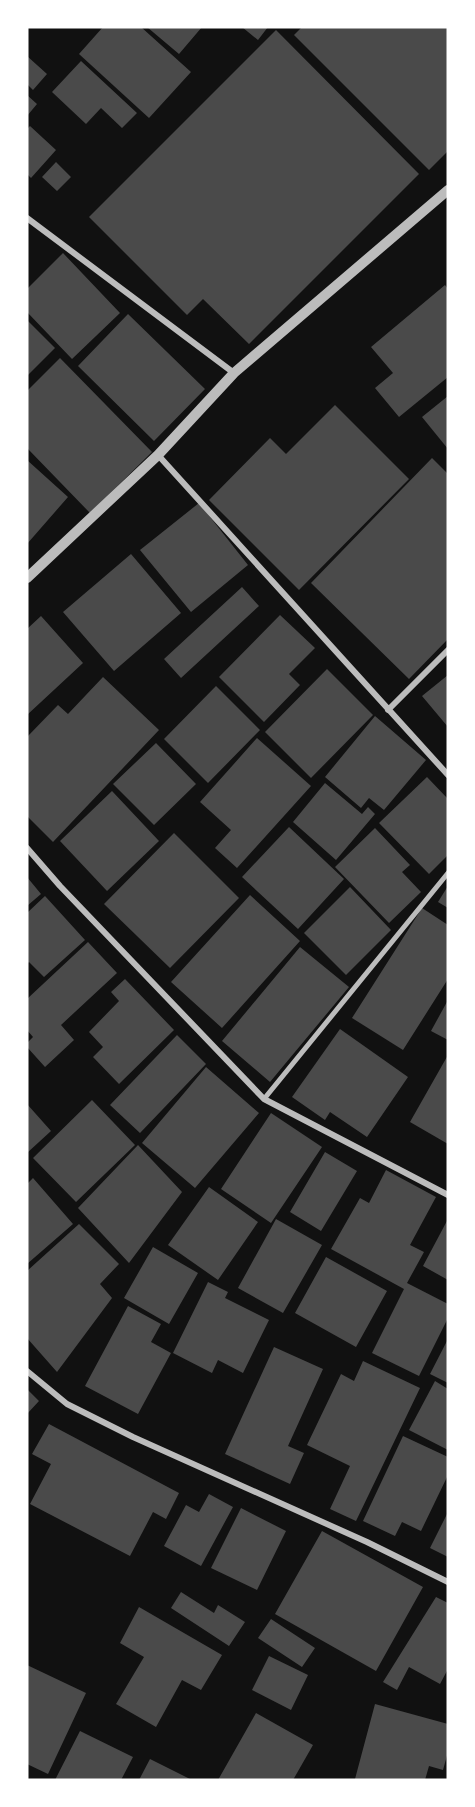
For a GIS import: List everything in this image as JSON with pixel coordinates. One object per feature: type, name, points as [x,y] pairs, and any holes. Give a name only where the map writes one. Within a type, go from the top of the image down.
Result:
[{"type":"street","points":[[27,578],[158,455],[234,373],[448,190]]},
{"type":"street","points":[[27,218],[234,373]]},
{"type":"street","points":[[158,455],[448,775]]},
{"type":"street","points":[[388,710],[448,650]]},
{"type":"street","points":[[27,848],[60,886],[264,1099],[448,1195]]},
{"type":"street","points":[[264,1099],[448,873]]},
{"type":"street","points":[[27,1371],[67,1404],[114,1428],[368,1542],[448,1582]]},
{"type":"building","points":[[103,27],[141,27],[191,72],[149,118],[79,54]]},
{"type":"building","points":[[147,27],[202,27],[179,54]]},
{"type":"building","points":[[242,27],[268,27],[258,40]]},
{"type":"building","points":[[302,27],[448,27],[448,151],[429,170],[294,35]]},
{"type":"building","points":[[276,30],[419,174],[249,344],[203,299],[187,315],[89,217]]},
{"type":"building","points":[[27,56],[47,74],[33,90],[27,84]]},
{"type":"building","points":[[81,61],[137,113],[122,128],[101,108],[86,124],[52,92]]},
{"type":"building","points":[[27,95],[37,104],[27,116]]},
{"type":"building","points":[[30,126],[56,150],[31,178],[27,174],[27,129]]},
{"type":"building","points":[[56,162],[71,177],[57,191],[42,177]]},
{"type":"building","points":[[63,253],[120,313],[72,359],[27,312],[27,289]]},
{"type":"building","points":[[445,285],[448,289],[448,377],[399,417],[375,388],[393,373],[371,347]]},
{"type":"building","points":[[128,314],[205,389],[154,441],[78,366]]},
{"type":"building","points":[[27,320],[55,348],[27,376]]},
{"type":"building","points":[[60,358],[152,452],[90,513],[27,448],[27,391]]},
{"type":"building","points":[[448,396],[448,449],[422,417]]},
{"type":"building","points":[[335,405],[409,479],[299,590],[209,500],[270,438],[286,454]]},
{"type":"building","points":[[432,458],[448,474],[448,639],[409,679],[311,583]]},
{"type":"building","points":[[27,460],[68,497],[27,544]]},
{"type":"building","points":[[199,503],[248,565],[191,612],[140,550]]},
{"type":"building","points":[[131,554],[181,613],[114,671],[63,612]]},
{"type":"building","points":[[242,587],[259,606],[181,678],[164,659]]},
{"type":"building","points":[[280,615],[315,648],[289,674],[300,685],[264,722],[219,677]]},
{"type":"building","points":[[41,616],[83,663],[27,715],[27,629]]},
{"type":"building","points":[[327,669],[373,715],[311,778],[265,732]]},
{"type":"building","points":[[448,675],[448,727],[422,696]]},
{"type":"building","points":[[103,677],[159,730],[53,842],[27,816],[27,737],[58,705],[68,714]]},
{"type":"building","points":[[216,686],[260,730],[208,783],[164,739]]},
{"type":"building","points":[[375,716],[426,760],[384,810],[369,798],[361,808],[325,777]]},
{"type":"building","points":[[257,738],[311,786],[237,868],[215,848],[231,830],[200,802]]},
{"type":"building","points":[[156,743],[196,784],[154,825],[113,784]]},
{"type":"building","points":[[427,777],[448,799],[448,855],[429,874],[379,823]]},
{"type":"building","points":[[325,783],[362,814],[368,807],[375,814],[336,860],[293,822]]},
{"type":"building","points":[[112,791],[159,841],[107,891],[60,841]]},
{"type":"building","points":[[289,827],[344,879],[298,929],[242,877]]},
{"type":"building","points":[[375,828],[410,865],[402,872],[421,892],[389,923],[335,867]]},
{"type":"building","points":[[174,833],[239,898],[170,968],[104,904]]},
{"type":"building","points":[[27,877],[41,894],[27,906]]},
{"type":"building","points":[[448,886],[448,908],[438,902]]},
{"type":"building","points":[[350,887],[391,930],[346,975],[304,933]]},
{"type":"building","points":[[250,895],[300,941],[222,1028],[171,982]]},
{"type":"building","points":[[45,896],[85,940],[44,977],[29,962],[27,964],[27,913]]},
{"type":"building","points":[[422,908],[448,925],[448,979],[403,1050],[352,1018]]},
{"type":"building","points":[[88,942],[117,973],[61,1025],[74,1040],[45,1067],[27,1047],[27,1043],[33,1037],[27,1030],[27,999]]},
{"type":"building","points":[[300,947],[349,987],[270,1082],[222,1041]]},
{"type":"building","points":[[125,979],[174,1030],[119,1084],[93,1057],[103,1047],[89,1032],[119,1001],[111,992]]},
{"type":"building","points":[[448,1000],[448,1040],[431,1031]]},
{"type":"building","points":[[340,1029],[408,1077],[367,1137],[330,1112],[325,1120],[292,1097]]},
{"type":"building","points":[[177,1035],[206,1064],[140,1133],[110,1105]]},
{"type":"building","points":[[448,1055],[448,1144],[410,1122]]},
{"type":"building","points":[[206,1067],[259,1113],[195,1188],[142,1143]]},
{"type":"building","points":[[92,1100],[135,1145],[76,1202],[33,1158]]},
{"type":"building","points":[[27,1104],[51,1131],[27,1153]]},
{"type":"building","points":[[271,1113],[322,1147],[271,1223],[221,1189]]},
{"type":"building","points":[[138,1145],[182,1192],[129,1263],[78,1208]]},
{"type":"building","points":[[325,1152],[357,1171],[321,1231],[290,1212]]},
{"type":"building","points":[[386,1170],[436,1197],[410,1245],[424,1252],[407,1283],[448,1304],[448,1318],[419,1376],[372,1353],[404,1289],[331,1249],[360,1198],[369,1203]]},
{"type":"building","points":[[33,1178],[73,1224],[27,1264],[27,1184]]},
{"type":"building","points":[[209,1187],[258,1222],[218,1280],[168,1245]]},
{"type":"building","points":[[276,1219],[322,1245],[283,1313],[238,1288]]},
{"type":"building","points":[[448,1219],[448,1280],[423,1266]]},
{"type":"building","points":[[79,1224],[119,1264],[100,1284],[112,1298],[57,1372],[27,1338],[27,1271]]},
{"type":"building","points":[[153,1247],[198,1273],[169,1324],[124,1298]]},
{"type":"building","points":[[326,1257],[387,1291],[356,1347],[295,1313]]},
{"type":"building","points":[[208,1282],[228,1292],[225,1298],[269,1320],[243,1373],[218,1360],[212,1373],[173,1353]]},
{"type":"building","points":[[128,1306],[161,1324],[151,1342],[171,1353],[138,1414],[85,1386]]},
{"type":"building","points":[[448,1339],[448,1383],[430,1374]]},
{"type":"building","points":[[274,1347],[323,1369],[288,1446],[304,1453],[290,1484],[225,1454]]},
{"type":"building","points":[[363,1361],[420,1388],[356,1521],[330,1509],[350,1466],[307,1445],[341,1374],[354,1381]]},
{"type":"building","points":[[435,1381],[448,1389],[448,1450],[409,1430]]},
{"type":"building","points":[[27,1389],[39,1401],[27,1414]]},
{"type":"building","points":[[49,1424],[179,1493],[166,1519],[153,1512],[130,1556],[30,1504],[51,1464],[32,1454]]},
{"type":"building","points":[[403,1436],[448,1457],[448,1475],[421,1531],[402,1522],[395,1536],[363,1521]]},
{"type":"building","points":[[209,1494],[233,1507],[201,1566],[164,1546],[186,1505],[199,1512]]},
{"type":"building","points":[[241,1508],[286,1531],[257,1590],[211,1568]]},
{"type":"building","points":[[448,1512],[448,1557],[430,1548]]},
{"type":"building","points":[[322,1531],[423,1587],[376,1671],[275,1614]]},
{"type":"building","points":[[181,1592],[214,1613],[218,1605],[245,1622],[229,1646],[171,1608]]},
{"type":"building","points":[[436,1597],[448,1603],[448,1669],[440,1684],[409,1667],[397,1690],[383,1682]]},
{"type":"building","points":[[139,1607],[222,1655],[201,1690],[182,1680],[156,1727],[116,1704],[144,1657],[120,1643]]},
{"type":"building","points":[[271,1619],[315,1648],[302,1667],[258,1638]]},
{"type":"building","points":[[269,1656],[308,1675],[291,1710],[252,1690]]},
{"type":"building","points":[[27,1665],[86,1693],[48,1774],[27,1764]]},
{"type":"building","points":[[375,1704],[448,1724],[448,1752],[443,1770],[429,1766],[425,1780],[355,1779]]},
{"type":"building","points":[[256,1713],[313,1745],[293,1780],[218,1780]]},
{"type":"building","points":[[80,1731],[133,1757],[121,1780],[55,1780]]},
{"type":"building","points":[[150,1759],[192,1780],[139,1780]]}]
